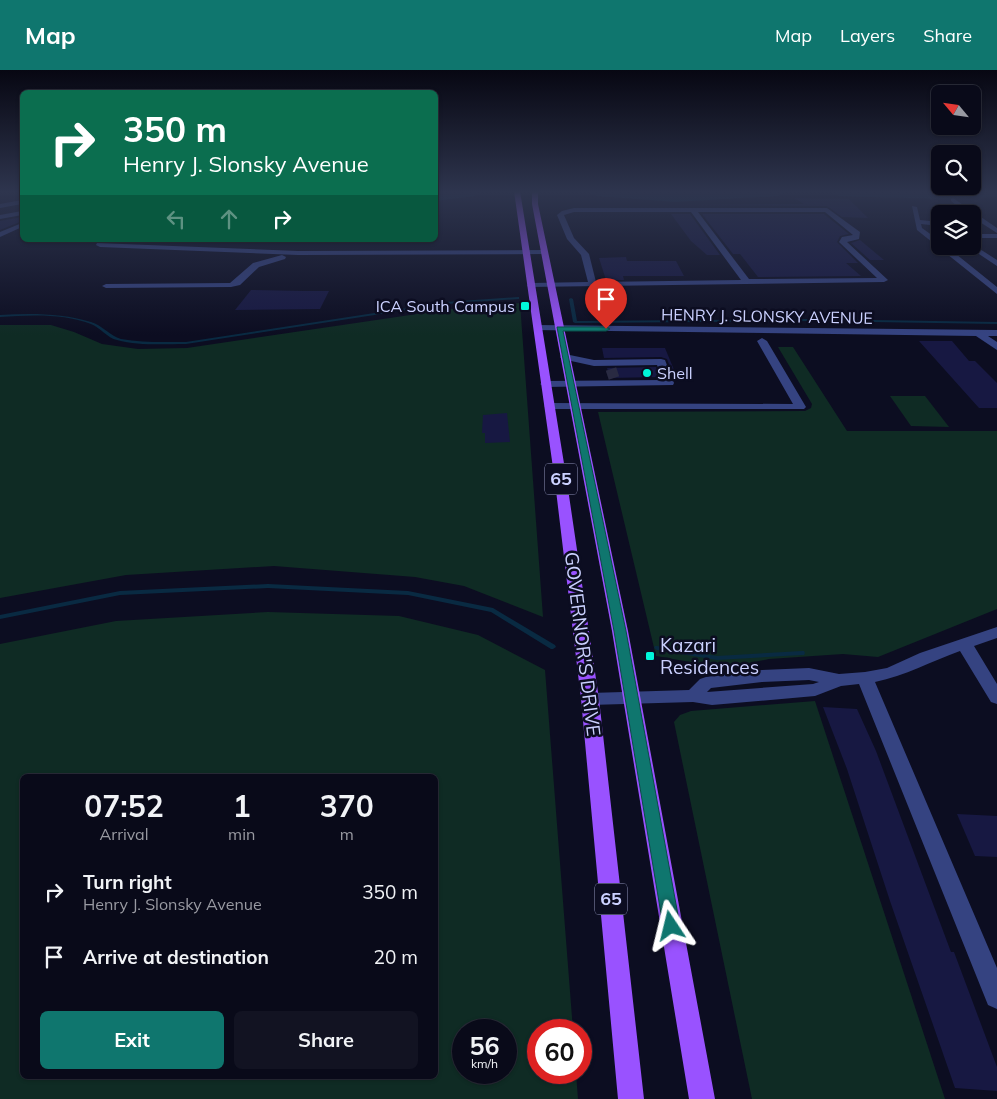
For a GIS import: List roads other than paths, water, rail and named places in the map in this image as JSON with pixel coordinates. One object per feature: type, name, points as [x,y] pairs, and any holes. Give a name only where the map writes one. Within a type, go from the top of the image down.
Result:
[{"type":"main road","name":"GOVERNOR'S DRIVE","points":[[524,239],[561,482],[590,699],[632,1099]]},
{"type":"main road","name":"GOVERNOR'S DRIVE","points":[[542,239],[576,406],[631,698],[702,1099]]},
{"type":"street","points":[[571,239],[585,254],[594,284]]},
{"type":"street","points":[[714,239],[746,282]]},
{"type":"street","points":[[531,285],[884,280],[843,242],[845,239]]},
{"type":"street","points":[[100,244],[298,253],[544,252]]},
{"type":"street","points":[[981,252],[997,264]]},
{"type":"street","points":[[106,286],[237,284],[256,265],[298,253]]},
{"type":"street","points":[[952,255],[997,291]]},
{"type":"street","name":"HENRY J. SLONSKY AVENUE","points":[[537,328],[997,333]]},
{"type":"street","points":[[977,332],[997,348]]},
{"type":"street","points":[[549,406],[800,408],[762,341]]},
{"type":"street","points":[[545,384],[571,384],[613,373],[661,362],[669,383],[613,373],[594,363],[565,357]]},
{"type":"street","points":[[590,699],[693,696],[712,699],[815,690],[838,680],[865,678],[891,673],[926,657],[965,645],[997,632]]},
{"type":"street","points":[[965,645],[997,698]]},
{"type":"street","points":[[865,678],[997,997]]},
{"type":"waterway","points":[[0,316],[57,316],[95,324],[111,336],[125,341],[186,343],[446,303],[518,298]]},
{"type":"waterway","points":[[571,299],[575,322],[811,320],[997,323]]},
{"type":"waterway","points":[[0,617],[120,593],[268,586],[408,593],[493,610],[553,647]]},
{"type":"waterway","points":[[657,648],[717,658],[802,653]]},
{"type":"tunnel","points":[[611,369],[614,378]]},
{"type":"place","name":"ICA South Campus","points":[[525,306]]},
{"type":"place","name":"Shell","points":[[647,373]]},
{"type":"place","name":"Kazari Residences","points":[[650,656]]}]
